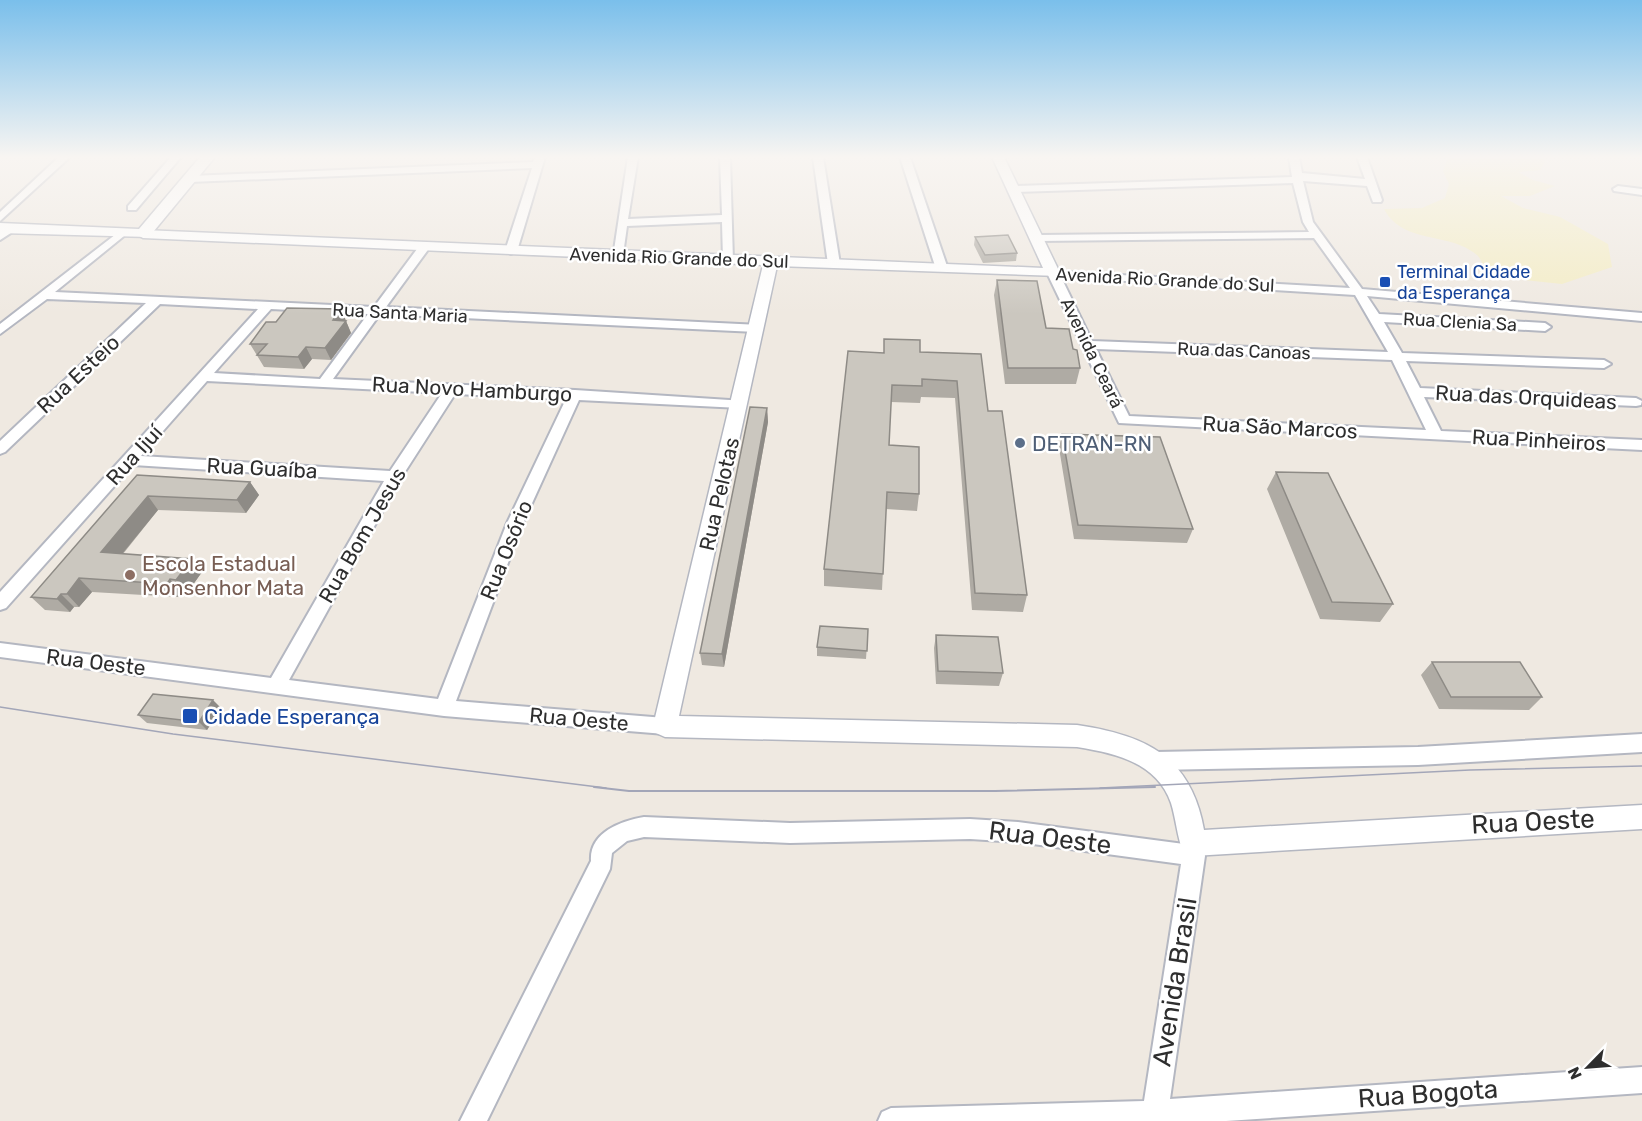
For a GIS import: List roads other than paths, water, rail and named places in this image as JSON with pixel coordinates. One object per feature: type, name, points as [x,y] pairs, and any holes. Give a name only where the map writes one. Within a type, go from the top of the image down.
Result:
[{"type":"main road","points":[[143,234],[164,209]]},
{"type":"main road","name":"Avenida Rio Grande do Sul","points":[[3,228],[143,234]]},
{"type":"street","points":[[3,228],[20,209]]},
{"type":"street","points":[[510,251],[523,209]]},
{"type":"street","points":[[617,255],[624,209]]},
{"type":"street","points":[[728,209],[729,259]]},
{"type":"street","points":[[826,209],[834,264]]},
{"type":"street","points":[[922,209],[942,269]]},
{"type":"street","name":"Avenida Ceará","points":[[1025,209],[1124,420]]},
{"type":"street","points":[[1304,209],[1317,235],[1358,291],[1399,357],[1436,435]]},
{"type":"street","points":[[622,223],[728,218]]},
{"type":"street","points":[[0,330],[120,234]]},
{"type":"street","name":"Avenida Rio Grande do Sul","points":[[143,234],[1053,273],[1510,302],[1642,317]]},
{"type":"street","points":[[1038,238],[1317,235]]},
{"type":"street","points":[[324,382],[424,247]]},
{"type":"street","name":"Rua Pelotas","points":[[665,726],[771,261]]},
{"type":"street","name":"Rua Santa Maria","points":[[44,295],[375,313],[756,328]]},
{"type":"street","name":"Rua Esteio","points":[[0,449],[157,300]]},
{"type":"street","name":"Rua Ijuí","points":[[0,603],[268,306]]},
{"type":"street","name":"Rua Clenia Sa","points":[[1375,318],[1545,327]]},
{"type":"street","name":"Rua das Canoas","points":[[1089,345],[1604,364]]},
{"type":"street","name":"Rua Novo Hamburgo","points":[[205,376],[740,404]]},
{"type":"street","name":"Rua Bom Jesus","points":[[276,686],[394,476],[452,388]]},
{"type":"street","name":"Rua das Orquideas","points":[[1415,392],[1636,402]]},
{"type":"street","name":"Rua Osório","points":[[444,708],[515,523],[575,394]]},
{"type":"street","name":"Rua São Marcos","points":[[1124,420],[1436,435]]},
{"type":"street","name":"Rua Pinheiros","points":[[1436,435],[1642,445]]},
{"type":"street","name":"Rua Guaíba","points":[[130,460],[394,476]]},
{"type":"street","name":"Rua Oeste","points":[[0,650],[444,708],[665,726],[1077,736],[1129,745],[1156,761],[1177,786],[1190,813],[1194,849]]},
{"type":"street","points":[[1156,761],[1418,756],[1642,743]]},
{"type":"street","name":"Rua Oeste","points":[[473,1121],[602,862],[601,850],[605,844],[618,835],[644,827],[790,833],[970,829],[1194,849],[1642,817]]},
{"type":"street","name":"Avenida Brasil","points":[[1155,1117],[1194,849]]},
{"type":"street","name":"Rua Bogota","points":[[891,1121],[1155,1117],[1642,1080]]},
{"type":"tram line","points":[[0,707],[173,734],[606,788]]},
{"type":"tram line","points":[[1100,788],[1470,770],[1642,766]]},
{"type":"tram line","points":[[594,787],[629,791],[995,791],[1155,787]]},
{"type":"place","name":"Terminal Cidade da Esperança","points":[[1385,282]]},
{"type":"place","name":"DETRAN-RN","points":[[1020,443]]},
{"type":"place","name":"Escola Estadual Monsenhor Mata","points":[[130,575]]},
{"type":"place","name":"Cidade Esperança","points":[[190,716]]}]
